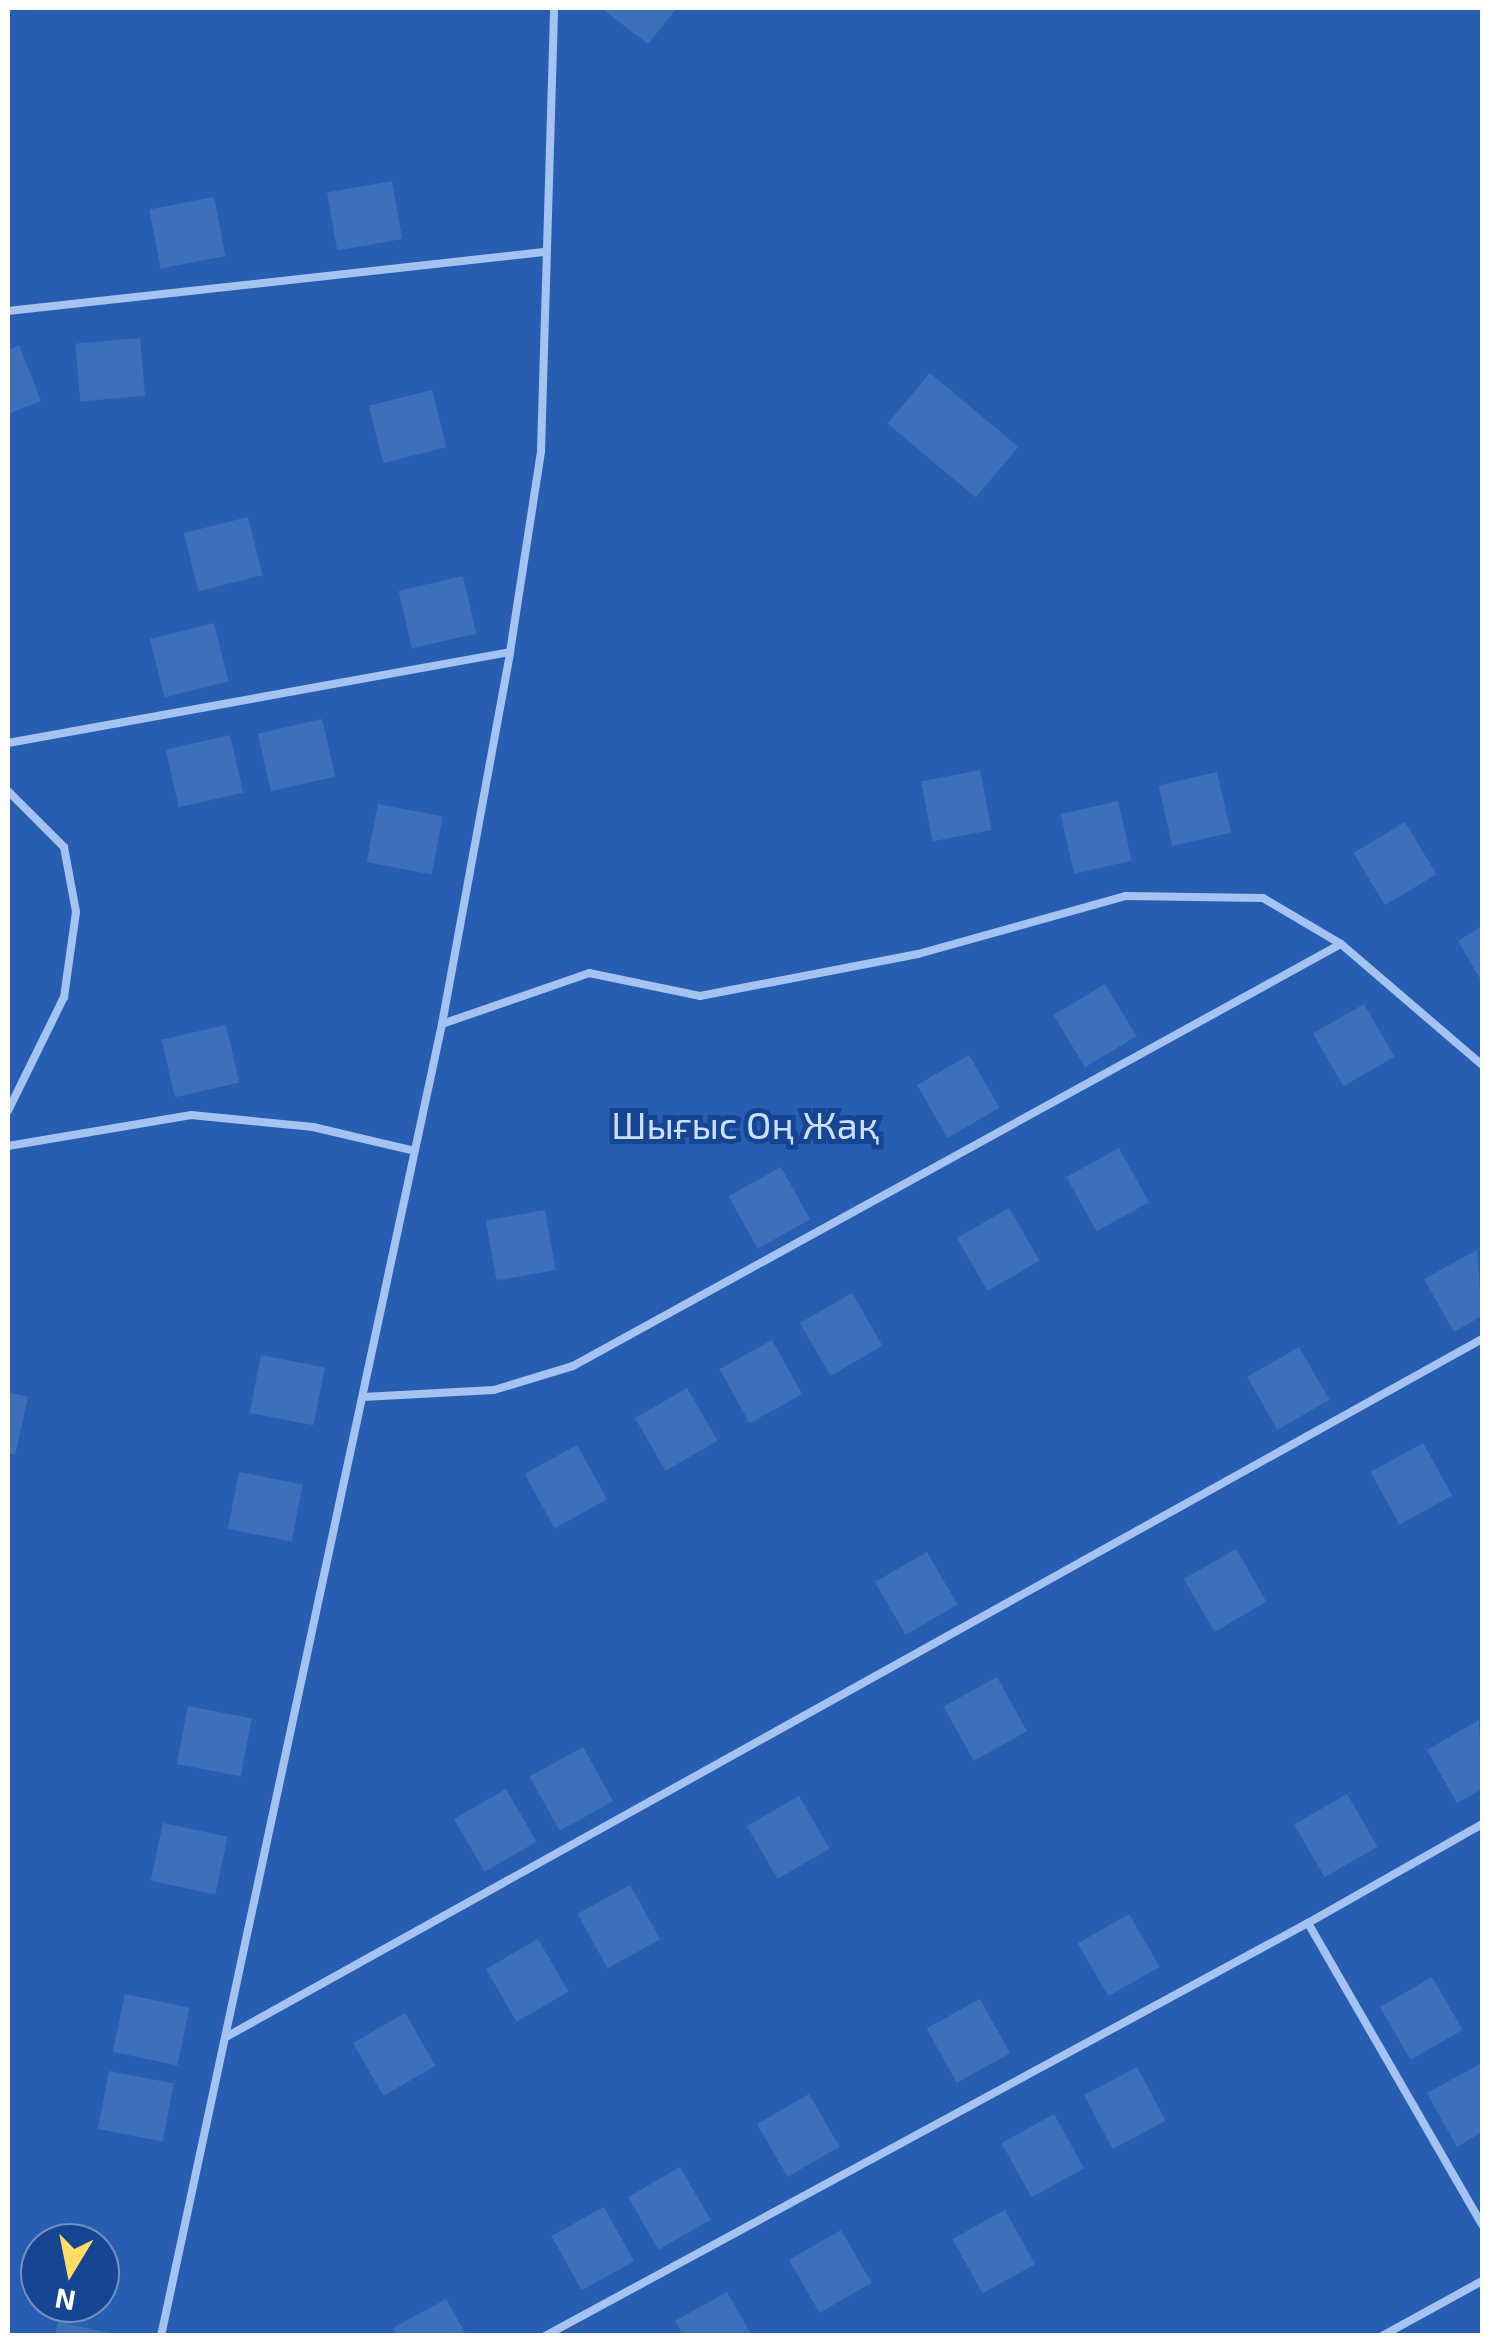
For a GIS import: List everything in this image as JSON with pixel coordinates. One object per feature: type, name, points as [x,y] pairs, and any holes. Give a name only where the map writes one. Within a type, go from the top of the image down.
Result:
[{"type":"lane","points":[[161,2336],[363,1398],[411,1150],[442,1024],[510,652],[542,451],[544,252],[554,8]]},
{"type":"lane","points":[[8,312],[544,252]]},
{"type":"lane","points":[[8,743],[510,652]]},
{"type":"lane","points":[[8,792],[64,848],[76,912],[64,997],[8,1111]]},
{"type":"lane","points":[[442,1024],[589,973],[700,996],[918,954],[1126,896],[1263,898],[1341,944],[1482,1065]]},
{"type":"lane","points":[[363,1398],[494,1390],[573,1366],[1341,944]]},
{"type":"lane","points":[[8,1146],[191,1115],[313,1127],[411,1150]]},
{"type":"lane","points":[[226,2037],[1482,1339]]},
{"type":"lane","points":[[545,2336],[1308,1923],[1482,1824]]},
{"type":"lane","points":[[1308,1923],[1482,2224]]},
{"type":"lane","points":[[1382,2336],[1482,2282]]},
{"type":"green space","name":"Шығыс Оң Жақ","points":[[8,8],[1482,8],[1482,2335],[8,2336]]},
{"type":"building","points":[[601,8],[677,8],[648,44]]},
{"type":"building","points":[[392,181],[402,239],[337,251],[327,192]]},
{"type":"building","points":[[214,197],[225,256],[161,268],[149,210]]},
{"type":"building","points":[[140,338],[145,396],[80,401],[75,344]]},
{"type":"building","points":[[19,345],[41,401],[8,414],[8,350]]},
{"type":"building","points":[[930,373],[1018,447],[976,497],[888,424]]},
{"type":"building","points":[[432,390],[446,447],[383,463],[369,406]]},
{"type":"building","points":[[248,517],[263,575],[198,591],[184,533]]},
{"type":"building","points":[[463,576],[476,633],[412,648],[399,591]]},
{"type":"building","points":[[214,623],[229,681],[164,697],[150,639]]},
{"type":"building","points":[[322,719],[335,776],[271,791],[258,734]]},
{"type":"building","points":[[230,735],[243,792],[179,807],[166,750]]},
{"type":"building","points":[[980,770],[992,830],[933,841],[921,781]]},
{"type":"building","points":[[1217,772],[1231,832],[1172,846],[1159,785]]},
{"type":"building","points":[[1118,801],[1132,860],[1074,874],[1061,814]]},
{"type":"building","points":[[378,804],[443,817],[432,875],[367,862]]},
{"type":"building","points":[[1405,822],[1436,874],[1385,905],[1354,853]]},
{"type":"building","points":[[1482,926],[1482,982],[1458,941]]},
{"type":"building","points":[[1105,984],[1136,1036],[1085,1067],[1054,1015]]},
{"type":"building","points":[[1364,1004],[1394,1057],[1343,1086],[1313,1034]]},
{"type":"building","points":[[226,1025],[239,1082],[175,1097],[162,1040]]},
{"type":"building","points":[[969,1055],[1000,1108],[948,1138],[917,1085]]},
{"type":"building","points":[[1119,1148],[1149,1202],[1097,1231],[1067,1177]]},
{"type":"building","points":[[781,1167],[810,1219],[758,1249],[729,1196]]},
{"type":"building","points":[[1009,1208],[1040,1261],[988,1291],[957,1238]]},
{"type":"building","points":[[545,1210],[556,1270],[497,1280],[486,1220]]},
{"type":"building","points":[[1477,1250],[1482,1316],[1454,1332],[1424,1279]]},
{"type":"building","points":[[852,1293],[882,1346],[831,1376],[800,1323]]},
{"type":"building","points":[[772,1340],[802,1394],[750,1423],[720,1369]]},
{"type":"building","points":[[1299,1347],[1330,1400],[1278,1430],[1247,1377]]},
{"type":"building","points":[[261,1355],[325,1367],[314,1425],[250,1413]]},
{"type":"building","points":[[687,1388],[718,1441],[666,1471],[635,1418]]},
{"type":"building","points":[[8,1392],[28,1397],[15,1455],[8,1453]]},
{"type":"building","points":[[1423,1443],[1452,1495],[1400,1525],[1371,1472]]},
{"type":"building","points":[[577,1445],[607,1499],[555,1528],[525,1474]]},
{"type":"building","points":[[239,1472],[303,1484],[292,1541],[228,1529]]},
{"type":"building","points":[[1236,1549],[1266,1602],[1215,1632],[1184,1579]]},
{"type":"building","points":[[927,1552],[957,1605],[906,1635],[875,1582]]},
{"type":"building","points":[[997,1677],[1027,1731],[974,1761],[944,1707]]},
{"type":"building","points":[[188,1706],[252,1718],[241,1776],[177,1764]]},
{"type":"building","points":[[1479,1720],[1482,1789],[1457,1803],[1427,1750]]},
{"type":"building","points":[[583,1747],[613,1801],[560,1831],[530,1777]]},
{"type":"building","points":[[506,1789],[536,1842],[485,1872],[454,1819]]},
{"type":"building","points":[[1347,1794],[1378,1847],[1325,1877],[1294,1824]]},
{"type":"building","points":[[799,1796],[830,1849],[778,1879],[747,1826]]},
{"type":"building","points":[[163,1823],[228,1837],[215,1894],[151,1881]]},
{"type":"building","points":[[630,1885],[660,1939],[608,1968],[578,1914]]},
{"type":"building","points":[[1129,1914],[1160,1967],[1108,1996],[1078,1944]]},
{"type":"building","points":[[538,1939],[568,1992],[517,2022],[486,1969]]},
{"type":"building","points":[[1432,1977],[1462,2030],[1411,2060],[1380,2007]]},
{"type":"building","points":[[125,1994],[190,2008],[177,2065],[113,2052]]},
{"type":"building","points":[[980,1999],[1010,2053],[957,2083],[927,2029]]},
{"type":"building","points":[[405,2013],[436,2066],[384,2096],[353,2043]]},
{"type":"building","points":[[1480,2064],[1482,2132],[1457,2147],[1427,2093]]},
{"type":"building","points":[[1137,2067],[1166,2121],[1113,2149],[1084,2095]]},
{"type":"building","points":[[109,2071],[174,2084],[163,2142],[98,2129]]},
{"type":"building","points":[[809,2094],[840,2147],[788,2177],[757,2124]]},
{"type":"building","points":[[1054,2114],[1084,2168],[1032,2197],[1002,2143]]},
{"type":"building","points":[[680,2167],[710,2220],[659,2250],[628,2197]]},
{"type":"building","points":[[604,2207],[634,2261],[582,2290],[552,2236]]},
{"type":"building","points":[[1005,2210],[1035,2264],[983,2293],[953,2239]]},
{"type":"building","points":[[841,2230],[872,2283],[820,2313],[789,2260]]},
{"type":"building","points":[[727,2292],[752,2336],[683,2336],[675,2321]]},
{"type":"building","points":[[446,2299],[467,2336],[398,2336],[393,2328]]},
{"type":"building","points":[[58,2323],[115,2334],[115,2336],[55,2336]]}]
